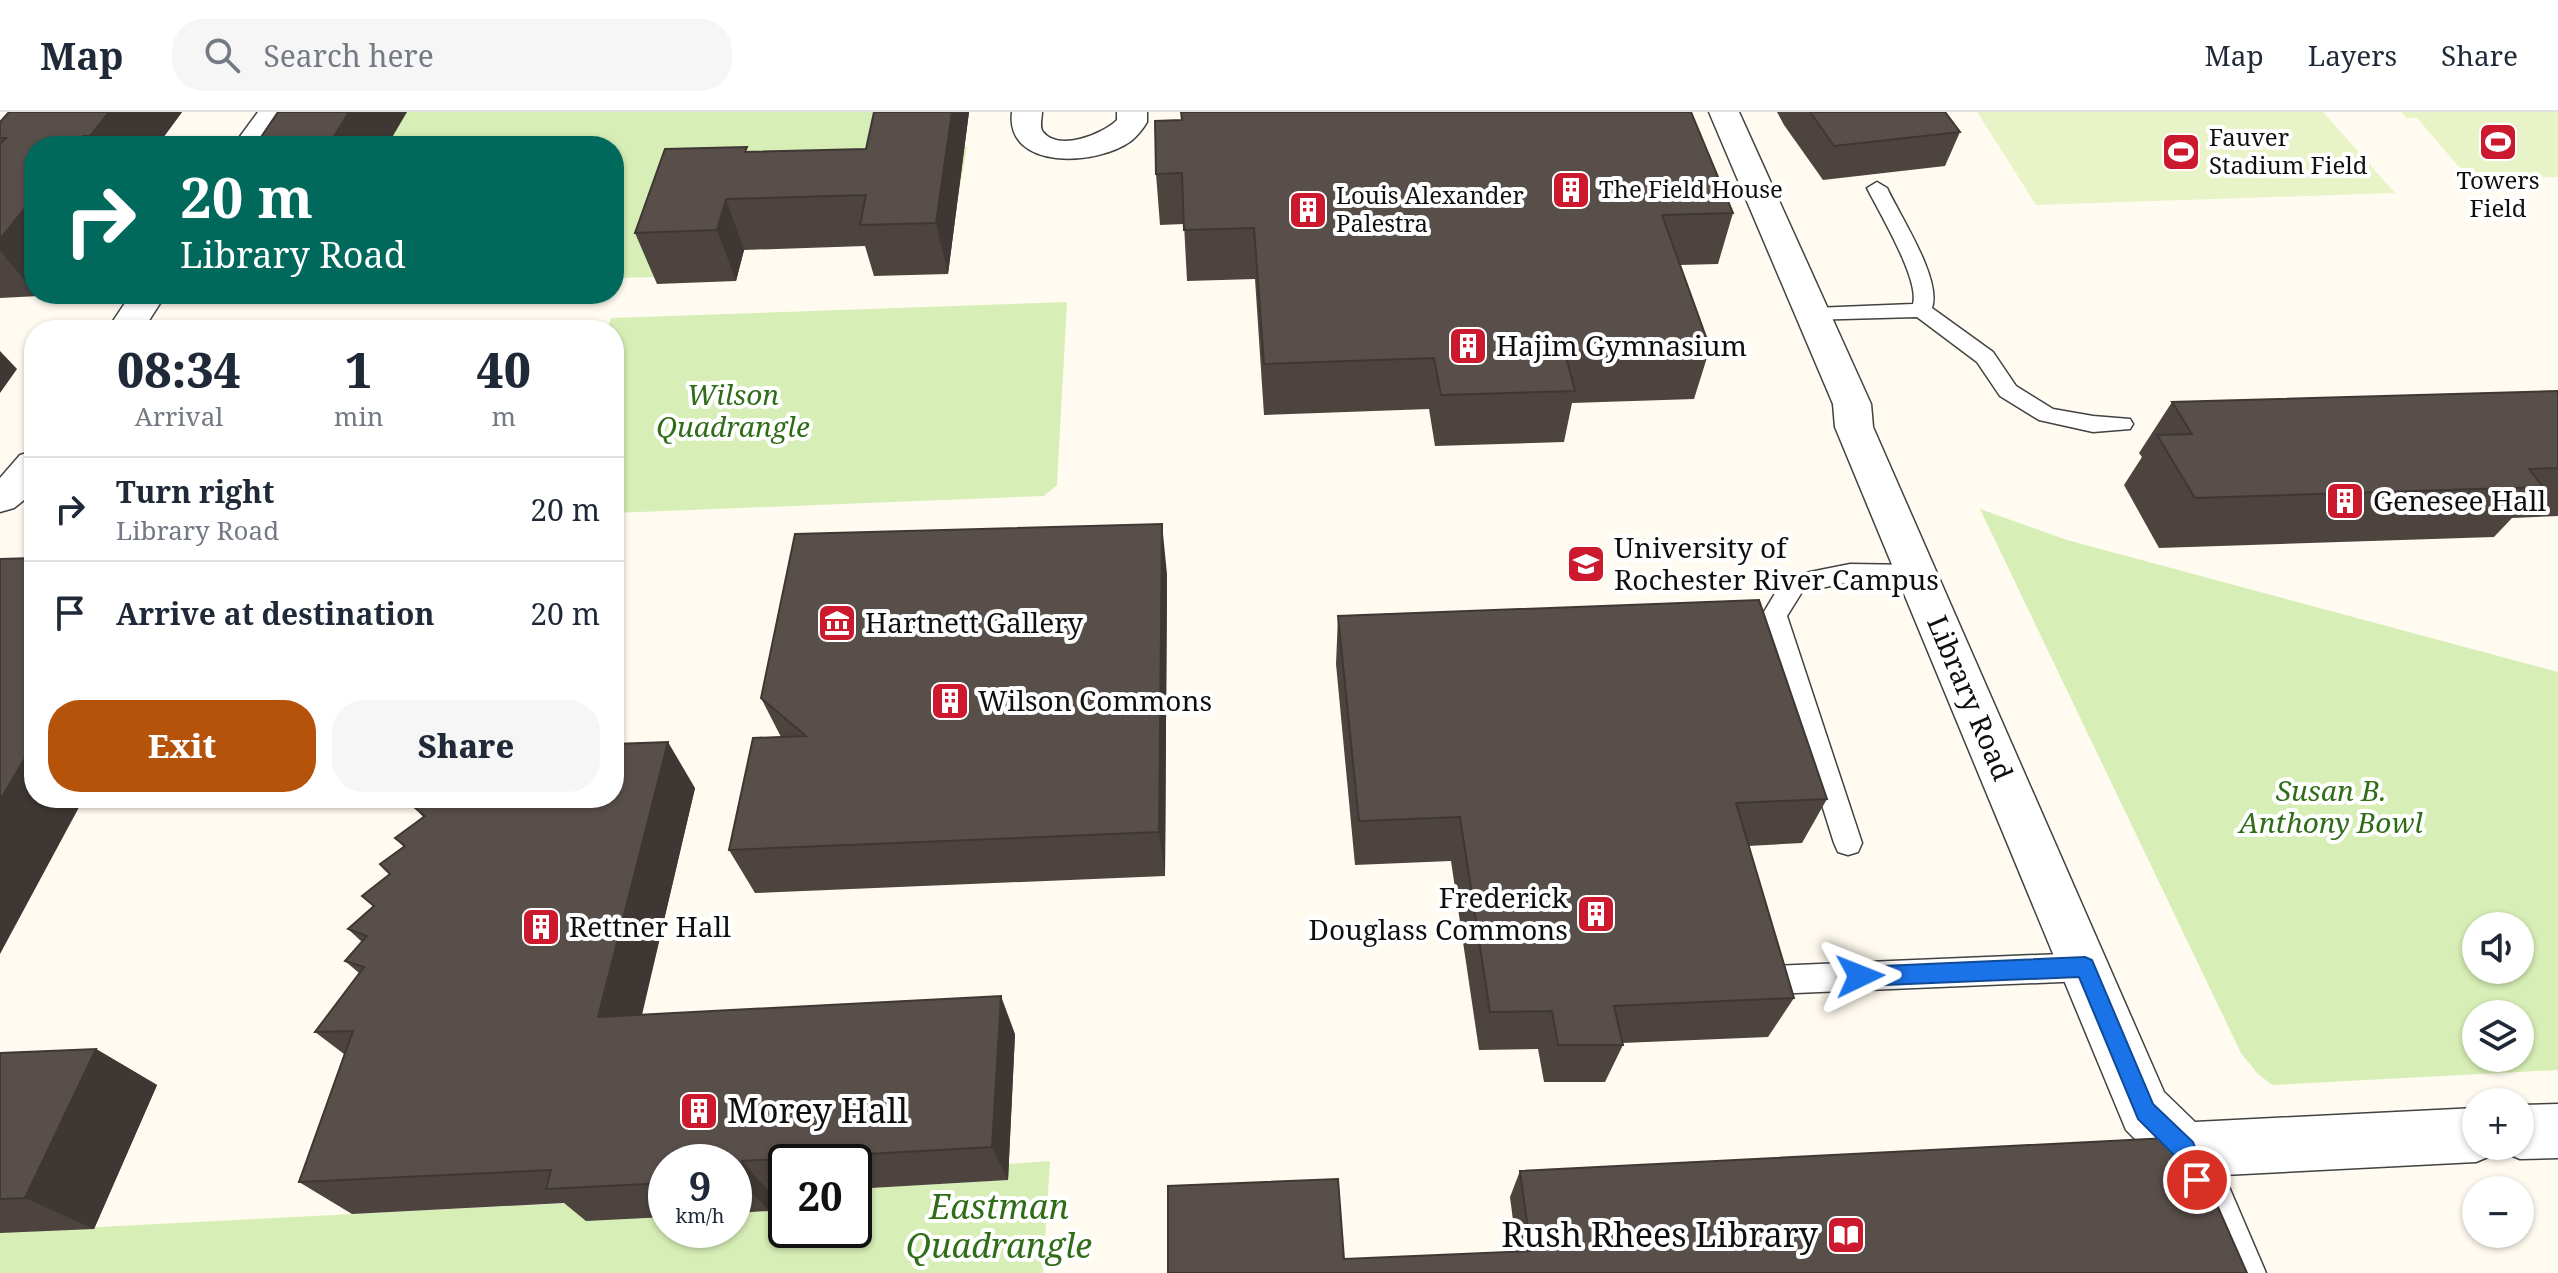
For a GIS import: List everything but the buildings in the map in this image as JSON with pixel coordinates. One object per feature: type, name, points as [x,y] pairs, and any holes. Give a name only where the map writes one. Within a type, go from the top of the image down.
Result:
[{"type":"street","points":[[256,136],[273,112]]},
{"type":"street","points":[[1027,112],[1023,122],[1026,132],[1035,141],[1067,150],[1102,146],[1116,139],[1132,122],[1132,112]]},
{"type":"street","name":"Library Road","points":[[1724,112],[1852,404],[1854,427],[2145,1111],[2185,1150],[2237,1273]]},
{"type":"street","points":[[0,498],[24,478]]},
{"type":"street","points":[[2534,1132],[2558,1131]]},
{"type":"street","points":[[2185,1150],[2462,1136]]},
{"type":"lane","points":[[1877,188],[1919,274],[1925,298],[1921,310]]},
{"type":"lane","points":[[1814,315],[1921,310],[1985,357],[2008,391],[2047,415],[2093,424],[2122,424]]},
{"type":"lane","points":[[1848,843],[1774,615],[1794,584],[1850,573],[1917,574]]},
{"type":"lane","points":[[1770,980],[2085,967]]},
{"type":"green space","points":[[407,112],[897,112],[953,147],[967,147],[959,192],[891,194],[659,277],[624,278],[624,136],[348,136]]},
{"type":"green space","name":"Fauver Stadium Field","points":[[1977,112],[2323,112],[2395,193],[2036,205]]},
{"type":"green space","name":"Towers Field","points":[[2401,112],[2558,112],[2558,177],[2489,178],[2459,167],[2417,118],[2406,118]]},
{"type":"green space","name":"Wilson Quadrangle","points":[[1067,302],[1057,485],[1044,496],[624,513],[624,320],[611,318]]},
{"type":"green space","name":"Susan B. Anthony Bowl","points":[[1980,509],[2067,540],[2558,672],[2558,1070],[2534,1071],[2534,1000],[2462,1000],[2462,1072],[2520,1072],[2272,1085],[2257,1073],[2241,1053]]},
{"type":"green space","name":"Eastman Quadrangle","points":[[1050,1161],[1043,1273],[0,1273],[0,1232],[590,1202],[648,1213],[648,1248],[752,1248],[752,1212],[768,1211],[768,1248],[872,1248],[872,1188],[1008,1180],[1008,1164]]},
{"type":"place","name":"Towers Field","points":[[2498,142]]},
{"type":"place","name":"Fauver Stadium Field","points":[[2181,152]]},
{"type":"place","name":"The Field House","points":[[1571,190]]},
{"type":"place","name":"Louis Alexander Palestra","points":[[1308,210]]},
{"type":"place","name":"Hajim Gymnasium","points":[[1468,346]]},
{"type":"place","name":"Genesee Hall","points":[[2345,501]]},
{"type":"place","name":"University of Rochester River Campus","points":[[1586,564]]},
{"type":"place","name":"Hartnett Gallery","points":[[837,623]]},
{"type":"place","name":"Wilson Commons","points":[[950,701]]},
{"type":"place","name":"Frederick Douglass Commons","points":[[1596,914]]},
{"type":"place","name":"Rettner Hall","points":[[541,927]]},
{"type":"place","name":"Morey Hall","points":[[699,1111]]},
{"type":"place","name":"Rush Rhees Library","points":[[1846,1235]]},
{"type":"route","points":[[1860,976],[2085,967],[2145,1111],[2185,1150],[2197,1180]]}]
